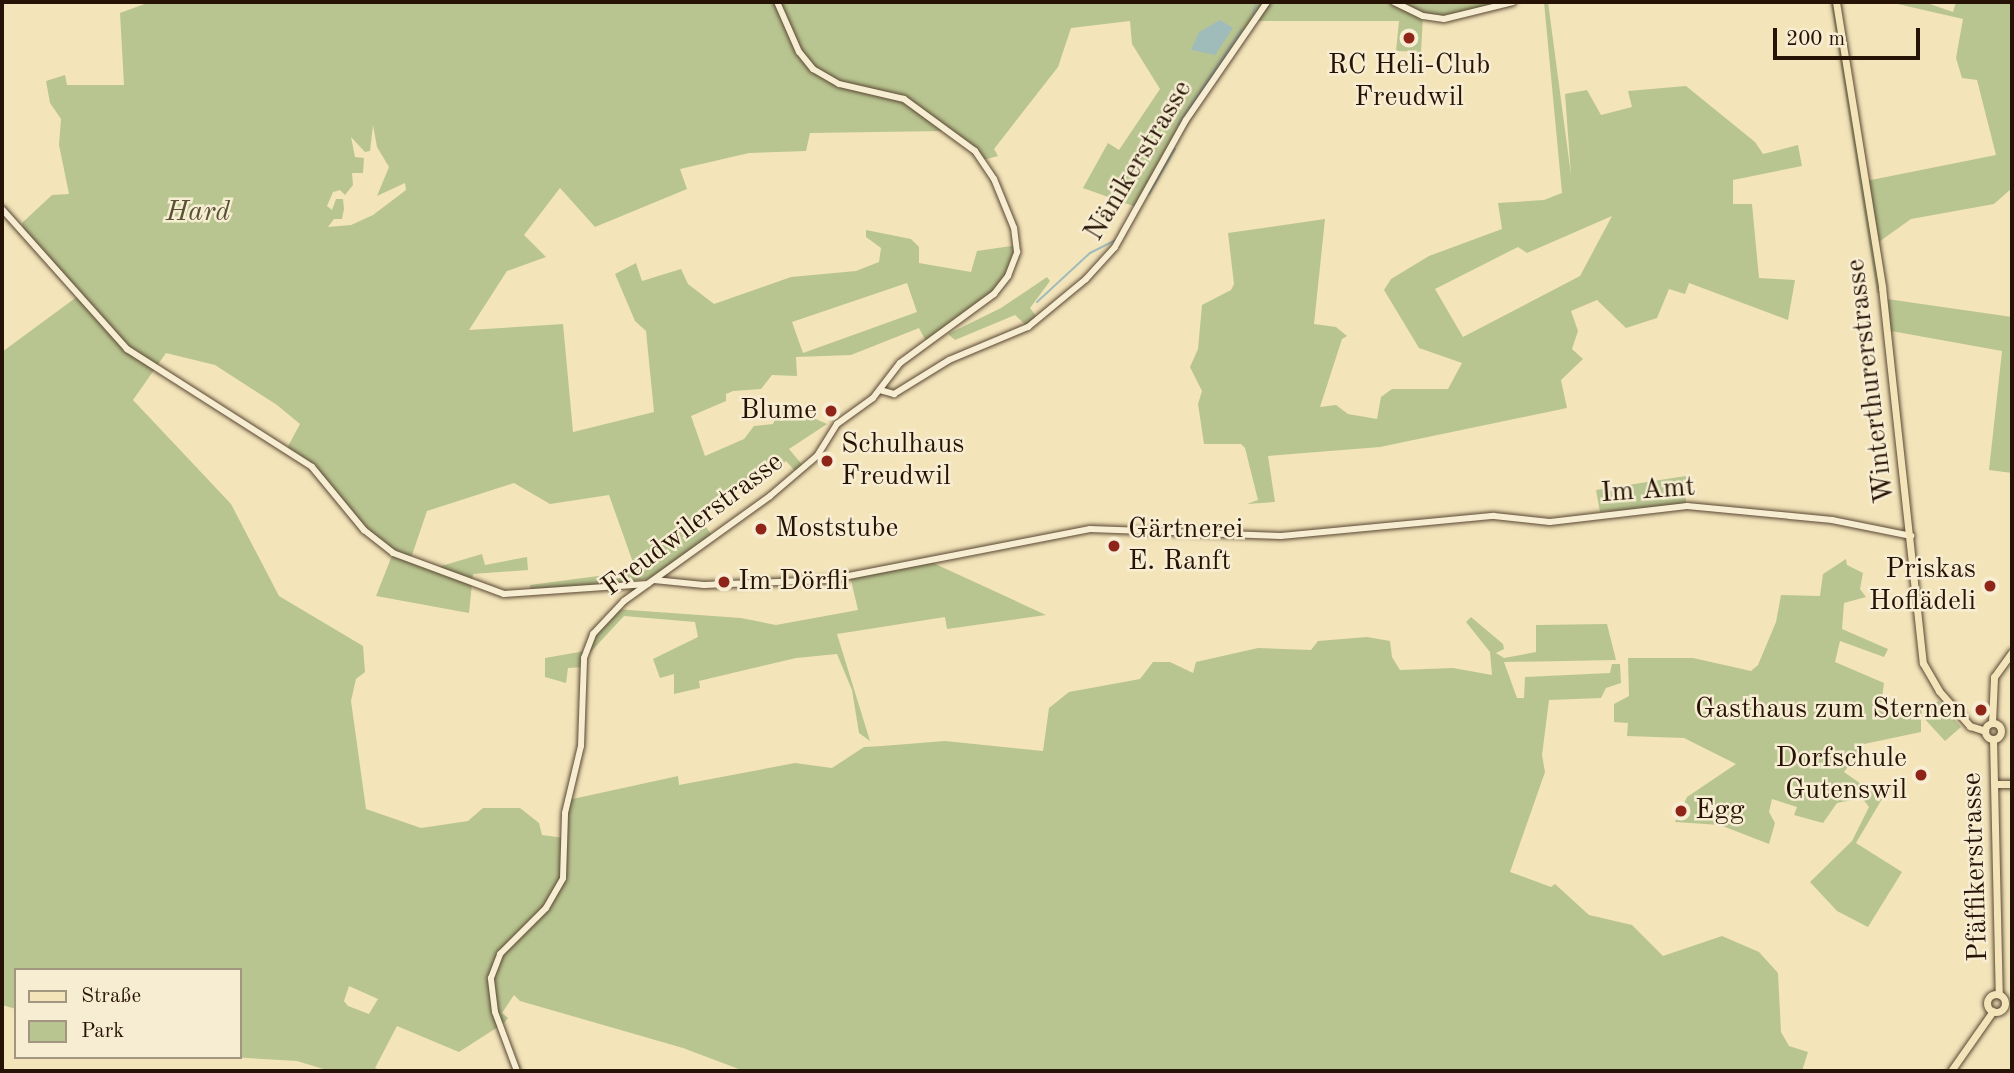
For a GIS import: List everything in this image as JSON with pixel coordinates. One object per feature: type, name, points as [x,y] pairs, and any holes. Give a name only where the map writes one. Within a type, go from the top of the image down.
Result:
[{"type":"main road","name":"Winterthurerstrasse","points":[[1836,2],[1877,255],[1925,669],[1933,685],[1970,726],[1985,731],[1993,738]]},
{"type":"main road","points":[[1985,731],[1992,723],[1994,677],[2012,652]]},
{"type":"main road","name":"Pfäffikerstrasse","points":[[1951,1071],[1993,1011],[2005,1006],[1999,994],[1993,738],[2000,731],[1992,723]]},
{"type":"main road","points":[[1995,784],[2012,783]]},
{"type":"main road","name":"Pfäffikerstrasse","points":[[1993,1011],[1988,999],[1999,994]]},
{"type":"street","name":"Freudwilerstrasse","points":[[517,1071],[493,1002],[493,970],[505,946],[546,908],[560,888],[565,866],[564,822],[582,739],[585,651],[607,616],[781,487],[821,452],[836,424],[880,390],[900,363],[994,294],[1014,261],[1016,235],[994,179],[975,151],[904,99],[839,84],[813,69],[799,52],[777,2]]},
{"type":"street","name":"Nänikerstrasse","points":[[880,390],[894,394],[949,360],[1028,327],[1086,279],[1115,247],[1186,120],[1267,2]]},
{"type":"street","points":[[1394,2],[1439,19],[1513,2]]},
{"type":"street","name":"Im Amt","points":[[2,209],[127,349],[312,467],[364,530],[393,553],[504,594],[651,582],[704,585],[828,580],[1090,529],[1281,536],[1494,516],[1550,522],[1687,506],[1832,520],[1911,537]]},
{"type":"green space","name":"Hard","points":[[150,2],[1513,2],[1463,16],[1423,16],[1421,52],[1396,51],[1399,21],[1253,21],[1136,207],[1083,188],[1108,143],[1119,150],[1160,89],[1132,44],[1130,21],[1071,28],[1058,67],[994,149],[998,156],[983,160],[944,131],[810,133],[806,151],[749,153],[680,169],[687,189],[595,227],[560,188],[524,235],[546,257],[507,271],[469,330],[563,324],[573,432],[654,412],[646,331],[635,321],[615,274],[636,263],[642,281],[681,269],[688,284],[714,304],[791,277],[856,271],[879,262],[881,248],[866,237],[866,230],[911,239],[919,247],[919,263],[971,272],[977,251],[1018,245],[1002,284],[927,343],[919,328],[851,355],[796,357],[797,376],[772,375],[761,389],[733,391],[726,394],[726,401],[691,416],[705,456],[744,439],[754,426],[773,424],[782,404],[827,424],[789,449],[804,467],[797,473],[786,461],[774,470],[767,465],[760,472],[764,476],[738,483],[696,513],[713,537],[654,578],[531,594],[530,585],[636,571],[609,495],[550,504],[514,483],[427,511],[410,561],[431,569],[482,554],[485,565],[527,557],[528,570],[473,574],[469,613],[376,596],[393,553],[373,539],[324,480],[286,450],[300,424],[277,405],[215,365],[166,353],[133,400],[231,504],[279,596],[363,646],[365,672],[356,679],[351,701],[366,809],[421,828],[468,821],[483,808],[520,808],[539,823],[542,835],[564,838],[568,800],[678,776],[679,785],[795,763],[832,768],[864,747],[945,741],[1043,751],[1049,708],[1069,692],[1140,679],[1153,662],[1170,662],[1193,673],[1196,662],[1258,648],[1311,650],[1318,641],[1367,637],[1390,641],[1392,657],[1400,670],[1453,668],[1492,675],[1490,652],[1466,622],[1471,617],[1503,644],[1504,649],[1496,653],[1504,658],[1536,652],[1536,625],[1607,624],[1616,660],[1504,662],[1517,698],[1524,698],[1525,677],[1610,673],[1612,664],[1620,664],[1621,683],[1606,688],[1601,698],[1549,700],[1542,755],[1545,772],[1510,872],[1551,887],[1555,884],[1589,915],[1632,925],[1663,956],[1722,936],[1759,952],[1778,973],[1781,1032],[1789,1046],[1808,1052],[1802,1071],[744,1071],[683,1048],[520,1001],[514,995],[502,1013],[508,1018],[504,1023],[459,1052],[397,1026],[375,1068],[383,1071],[330,1071],[297,1061],[242,1058],[242,968],[14,968],[14,1008],[2,1005],[2,352],[78,296],[25,236],[22,223],[52,195],[69,194],[59,145],[61,119],[50,103],[46,81],[65,75],[67,85],[124,85],[120,13]],"holes":[[[373,125],[377,147],[389,167],[377,196],[405,183],[406,190],[373,215],[351,225],[328,227],[334,219],[342,219],[344,209],[343,199],[336,199],[332,210],[327,206],[333,192],[340,190],[345,195],[353,185],[352,173],[363,173],[364,158],[355,157],[351,137],[365,152],[370,151]],[[907,283],[917,312],[803,353],[792,322]],[[349,986],[378,999],[369,1014],[348,1006],[344,1001]]]},
{"type":"green space","points":[[1544,2],[1548,2],[1571,175],[1565,94],[1587,90],[1601,115],[1632,107],[1628,91],[1686,86],[1755,142],[1763,154],[1798,145],[1802,166],[1733,180],[1733,204],[1752,204],[1759,278],[1795,280],[1788,320],[1689,283],[1685,294],[1669,289],[1657,318],[1626,328],[1597,300],[1571,311],[1578,331],[1572,349],[1583,359],[1561,380],[1567,408],[1380,447],[1268,456],[1275,502],[1247,504],[1258,500],[1245,448],[1241,444],[1204,444],[1198,404],[1202,391],[1190,367],[1198,349],[1202,305],[1231,290],[1234,284],[1228,233],[1325,219],[1314,324],[1336,327],[1347,336],[1342,339],[1320,407],[1336,405],[1348,414],[1377,419],[1381,397],[1392,389],[1448,389],[1462,363],[1419,348],[1384,290],[1391,279],[1429,256],[1502,229],[1498,203],[1544,200],[1562,193]],"holes":[[[1612,216],[1580,276],[1463,337],[1435,289],[1518,247],[1527,253]]]},
{"type":"green space","points":[[1831,2],[1836,2],[1866,181],[1996,155],[1977,80],[1962,78],[1956,58],[1963,19],[1889,2],[1924,2],[1953,12],[1956,2],[2012,2],[2012,188],[1994,204],[1911,219],[1876,244],[1883,295],[1877,293]]},
{"type":"green space","points":[[1047,277],[1050,281],[1030,308],[1039,320],[1028,327],[1015,315],[955,340],[948,334],[1001,308]]},
{"type":"green space","points":[[1887,299],[2012,317],[2012,473],[1989,470],[2002,351],[1891,331]]},
{"type":"green space","points":[[1686,476],[1686,504],[1600,512],[1596,490]]},
{"type":"green space","points":[[1846,559],[1847,565],[1863,573],[1860,589],[1866,597],[1844,603],[1842,629],[1888,649],[1884,657],[1840,641],[1835,662],[1884,683],[1881,705],[1888,711],[1921,707],[1922,715],[1938,701],[1961,727],[1945,741],[1921,715],[1921,732],[1864,744],[1844,772],[1882,799],[1856,843],[1902,872],[1868,927],[1837,911],[1810,882],[1852,841],[1869,807],[1862,798],[1837,803],[1823,823],[1794,815],[1797,807],[1772,799],[1769,812],[1775,823],[1769,844],[1720,825],[1675,822],[1687,797],[1736,764],[1684,738],[1627,736],[1628,723],[1614,722],[1614,704],[1629,696],[1628,658],[1693,658],[1751,671],[1758,665],[1776,622],[1781,595],[1820,596],[1823,574]]},
{"type":"green space","points":[[931,562],[1046,615],[947,629],[945,617],[837,634],[870,741],[859,733],[852,690],[837,654],[796,658],[699,681],[700,688],[674,694],[674,674],[660,678],[653,659],[698,637],[695,622],[624,616],[585,658],[584,667],[568,668],[566,683],[545,677],[545,658],[585,651],[615,609],[741,618],[776,625],[858,610],[850,576]]},
{"type":"water","points":[[1220,20],[1233,28],[1215,55],[1191,50],[1199,32]]},
{"type":"waterway","points":[[1253,14],[1256,2]]},
{"type":"waterway","points":[[1178,125],[1241,30]]},
{"type":"waterway","points":[[1149,194],[1175,149]]},
{"type":"waterway","points":[[1037,302],[1090,253],[1115,240]]},
{"type":"place","name":"RC Heli-Club Freudwil","points":[[1409,38]]},
{"type":"place","name":"Blume","points":[[831,411]]},
{"type":"place","name":"Schulhaus Freudwil","points":[[827,461]]},
{"type":"place","name":"Moststube","points":[[761,529]]},
{"type":"place","name":"Gärtnerei E. Ranft","points":[[1114,546]]},
{"type":"place","name":"Im Dörfli","points":[[724,582]]},
{"type":"place","name":"Priskas Hoflädeli","points":[[1990,586]]},
{"type":"place","name":"Gasthaus zum Sternen","points":[[1981,710]]},
{"type":"place","name":"Dorfschule Gutenswil","points":[[1921,775]]},
{"type":"place","name":"Egg","points":[[1681,811]]}]
